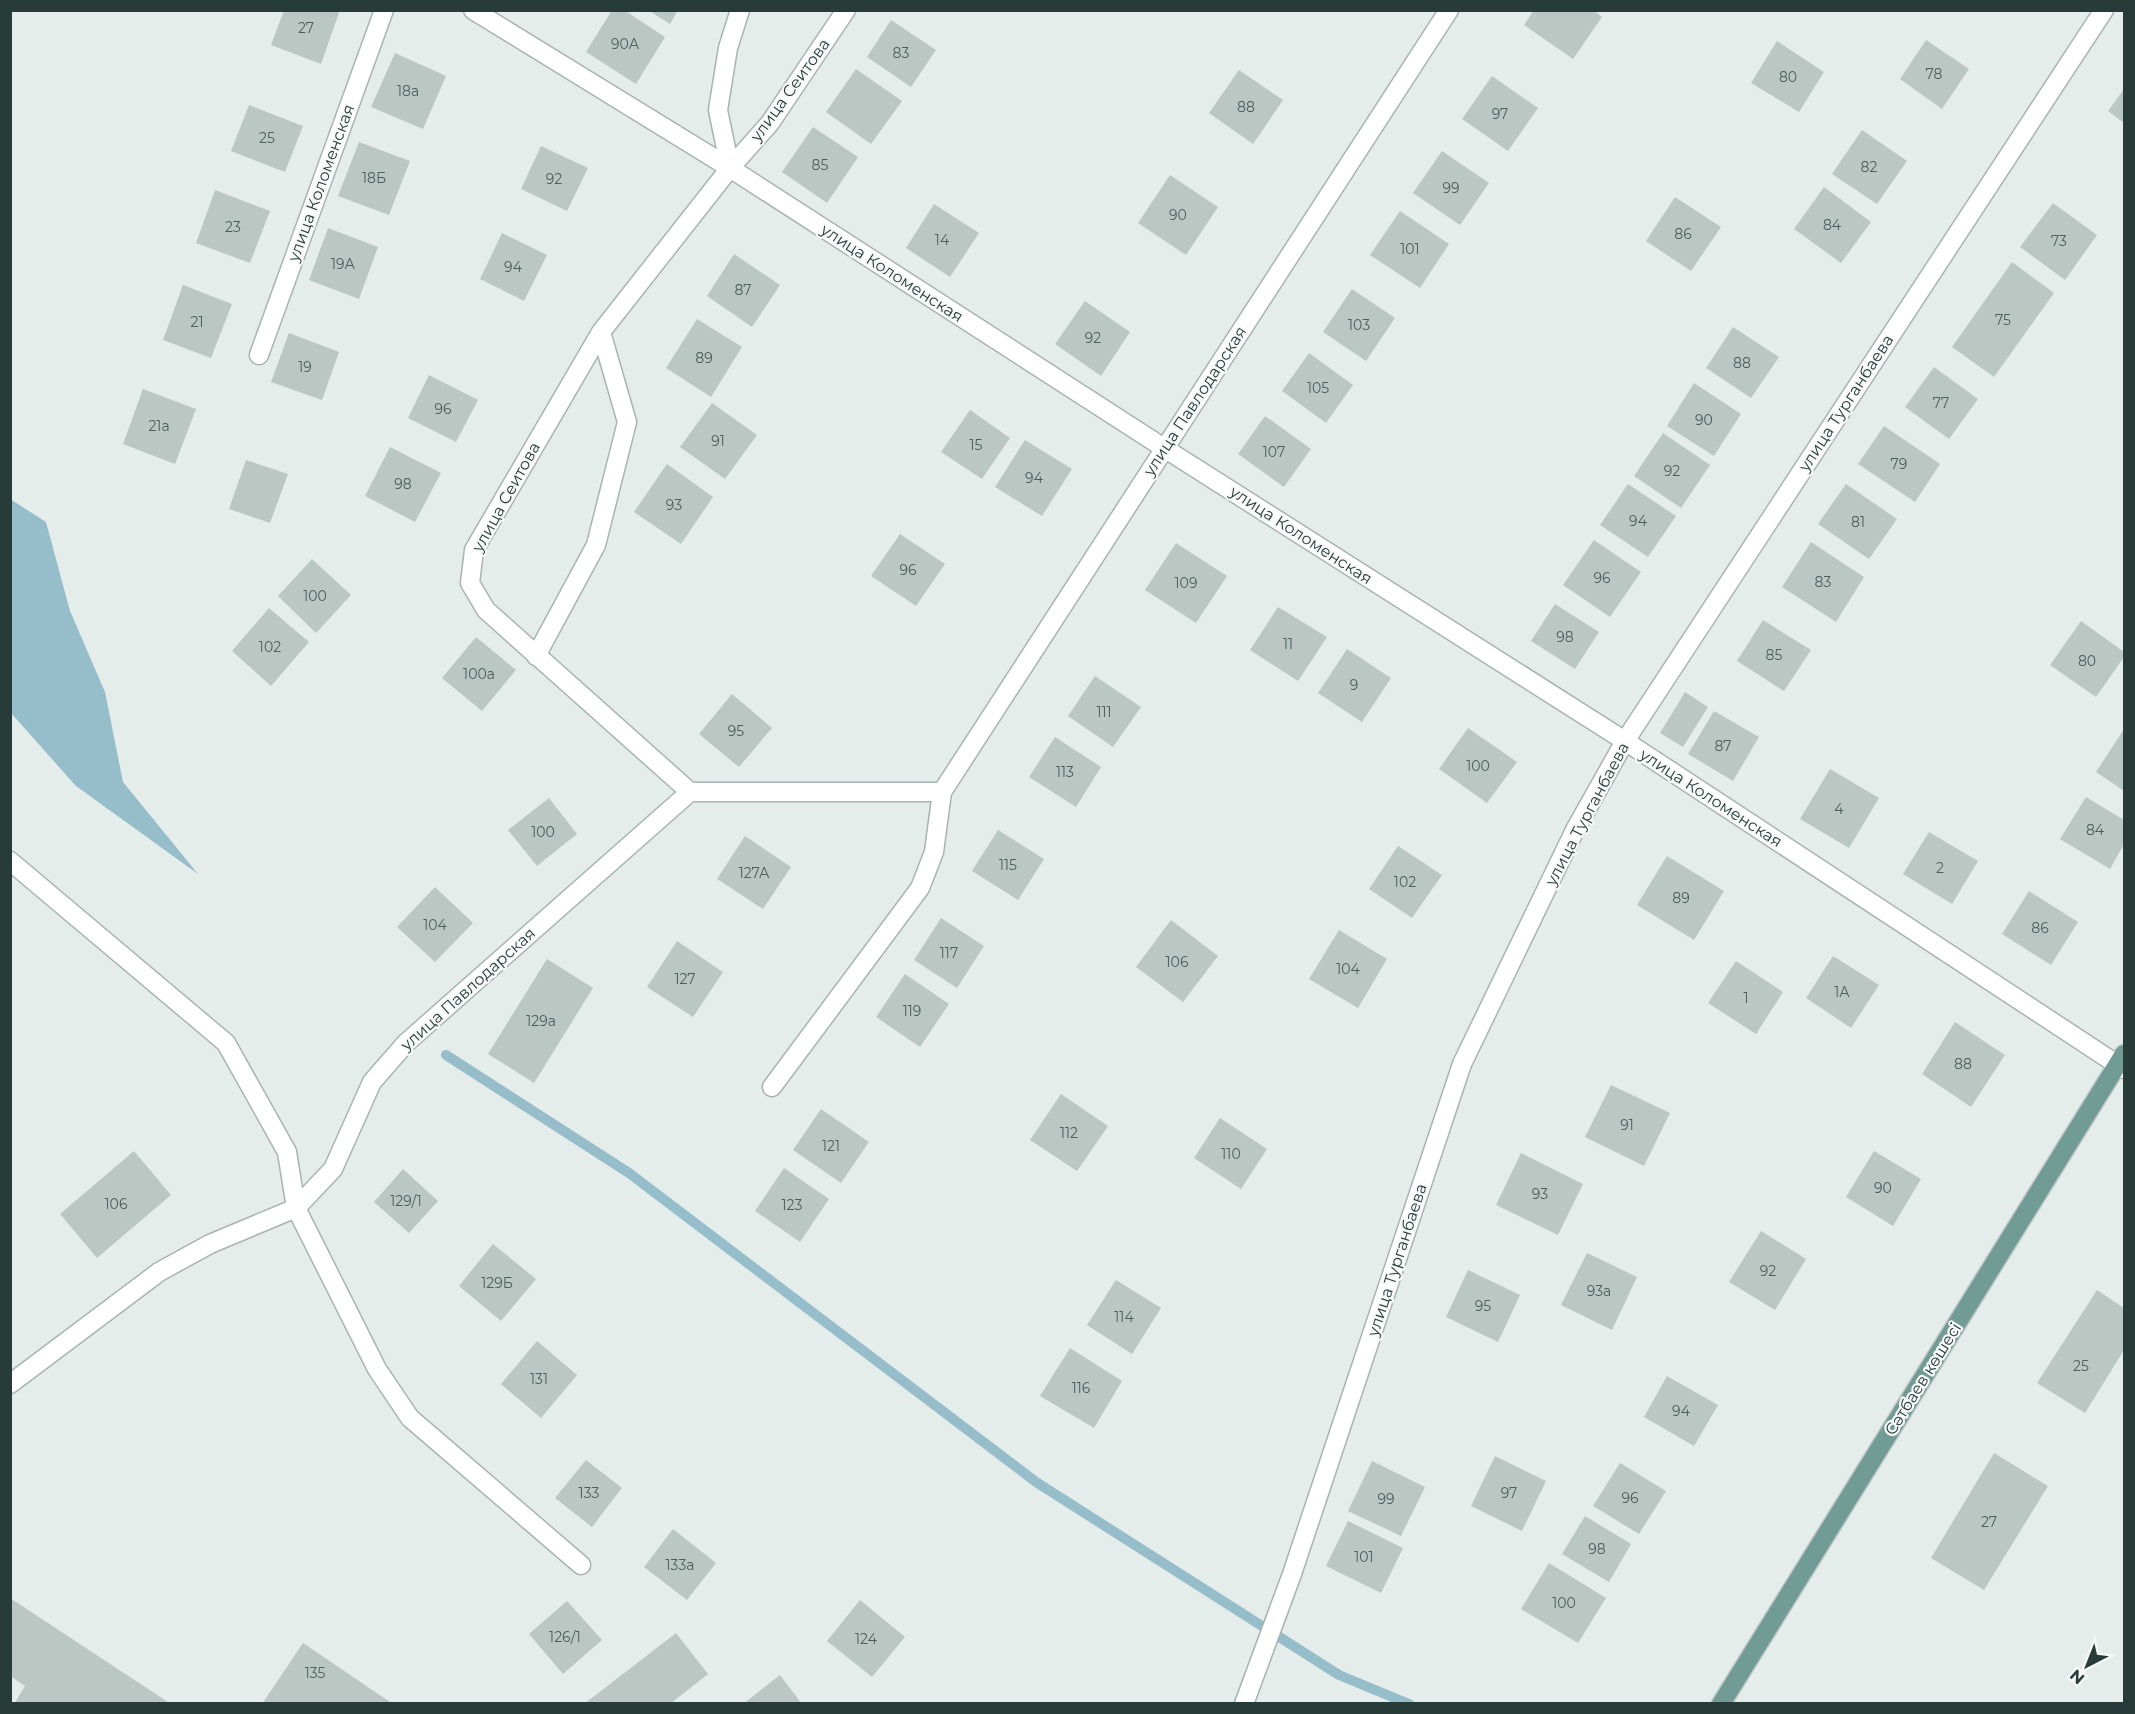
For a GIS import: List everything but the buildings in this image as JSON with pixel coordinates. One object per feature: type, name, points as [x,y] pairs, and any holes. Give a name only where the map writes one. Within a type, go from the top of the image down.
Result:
[{"type":"main road","name":"Сәтбаев көшесі","points":[[1721,1704],[2122,1062]]},
{"type":"street","name":"улица Коломенская","points":[[259,355],[384,10]]},
{"type":"street","name":"улица Коломенская","points":[[473,10],[730,168],[2122,1062]]},
{"type":"street","name":"улица Сеитова","points":[[730,168],[718,110],[728,48],[741,10]]},
{"type":"street","name":"улица Сеитова","points":[[690,792],[486,610],[470,583],[474,550],[601,332],[730,168],[770,123],[846,10]]},
{"type":"street","name":"улица Павлодарская","points":[[772,1087],[920,888],[934,852],[942,792],[1449,10]]},
{"type":"street","name":"улица Турганбаева","points":[[1246,1701],[1292,1574],[1462,1064],[1575,830],[1624,741],[2104,10]]},
{"type":"street","points":[[536,656],[596,545],[627,422],[601,332]]},
{"type":"street","name":"улица Павлодарская","points":[[10,1384],[159,1272],[210,1244],[296,1208],[333,1169],[372,1082],[406,1043],[690,792]]},
{"type":"street","points":[[690,792],[942,792]]},
{"type":"street","points":[[10,861],[226,1043],[287,1152],[296,1208],[377,1369],[410,1418],[581,1564]]},
{"type":"water","points":[[10,499],[46,522],[70,611],[105,692],[123,782],[198,874],[76,786],[11,713]]},
{"type":"waterway","points":[[446,1055],[629,1173],[1036,1482],[1339,1675],[1409,1704]]}]
